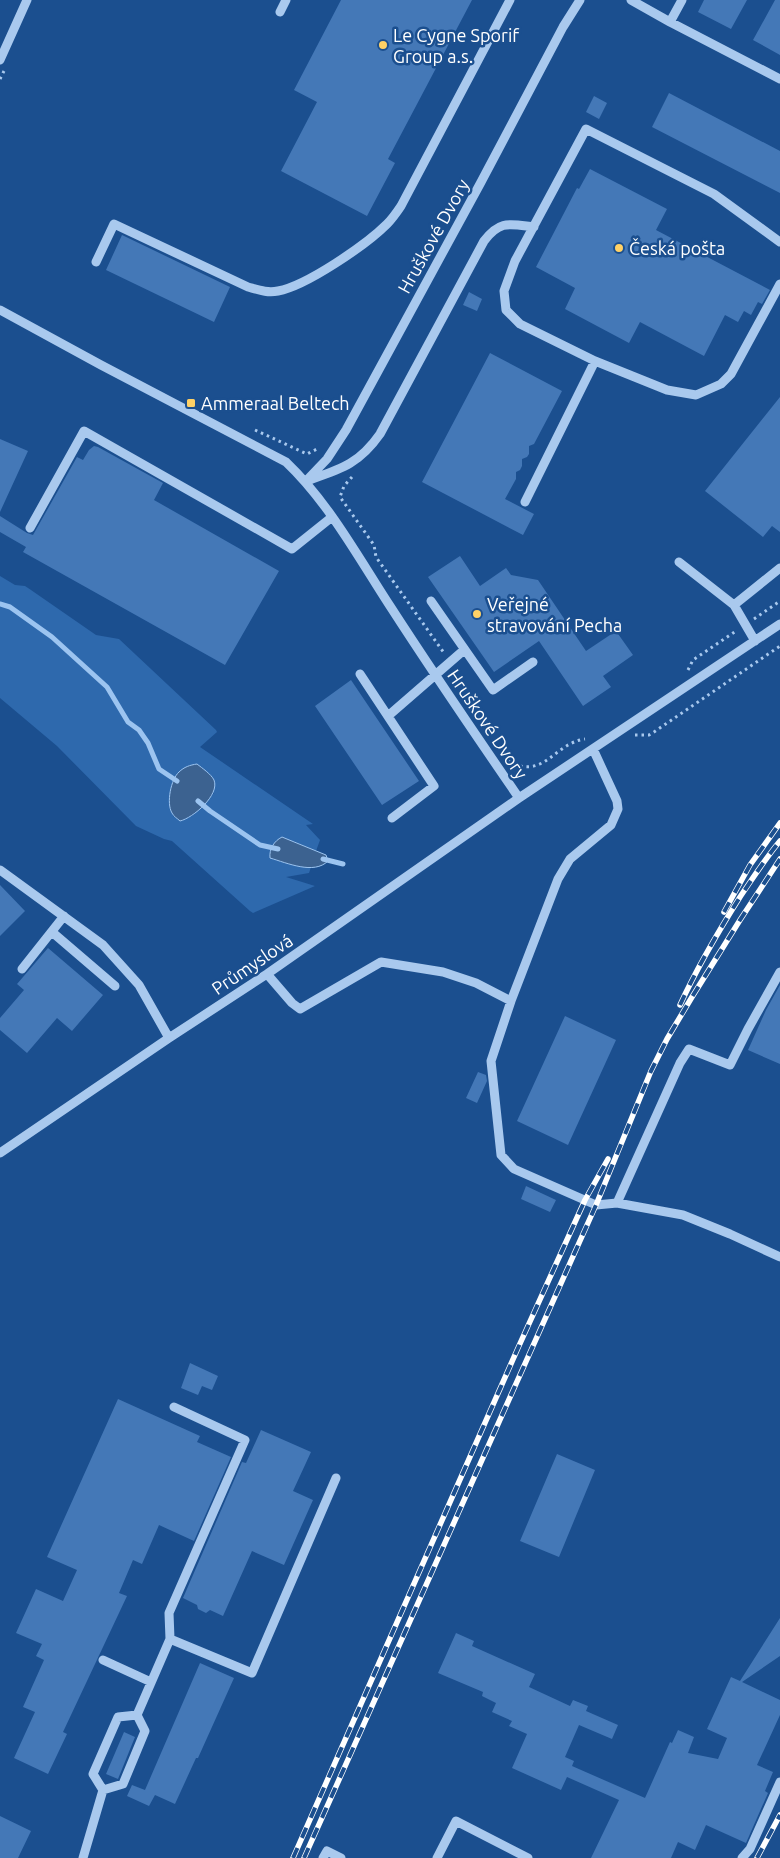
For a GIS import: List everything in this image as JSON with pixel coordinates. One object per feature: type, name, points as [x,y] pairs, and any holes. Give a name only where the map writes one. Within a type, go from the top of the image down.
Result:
[{"type":"street","points":[[0,60],[27,0]]},
{"type":"street","points":[[280,12],[286,0]]},
{"type":"street","points":[[96,262],[114,224],[248,287],[263,292],[280,291],[310,279],[356,249],[387,224],[401,206],[510,0]]},
{"type":"street","name":"Hruškové Dvory","points":[[306,481],[330,454],[346,430],[563,28],[580,0]]},
{"type":"street","points":[[631,0],[780,79]]},
{"type":"street","points":[[670,22],[682,0]]},
{"type":"street","points":[[780,242],[714,194],[586,129],[516,260],[504,291],[506,310],[520,324],[596,361],[667,390],[696,395],[721,384],[731,374],[780,284]]},
{"type":"street","points":[[306,481],[351,464],[370,449],[380,434],[484,241],[492,231],[502,225],[534,227]]},
{"type":"street","name":"Hruškové Dvory","points":[[0,310],[286,462],[306,481],[332,518],[435,676],[519,798],[780,624]]},
{"type":"street","points":[[525,502],[596,361]]},
{"type":"street","points":[[30,528],[84,430],[292,549],[332,518]]},
{"type":"street","points":[[679,562],[734,605],[755,641]]},
{"type":"street","points":[[734,605],[780,568]]},
{"type":"street","points":[[430,601],[493,690],[534,662]]},
{"type":"street","points":[[388,716],[464,650]]},
{"type":"street","points":[[360,674],[434,786],[392,818]]},
{"type":"street","points":[[593,749],[618,801],[618,809],[611,825],[574,855],[558,879],[511,1001],[491,1062],[501,1155],[514,1169],[596,1205],[617,1203],[684,1215],[780,1257]]},
{"type":"street","name":"Průmyslová","points":[[0,1153],[267,974],[519,798]]},
{"type":"street","points":[[0,870],[103,945],[139,985],[169,1038]]},
{"type":"street","points":[[22,969],[64,916]]},
{"type":"street","points":[[52,932],[115,986]]},
{"type":"street","points":[[267,974],[300,1010],[381,962],[443,972],[476,983],[511,1001]]},
{"type":"street","points":[[617,1203],[680,1063],[689,1049],[730,1065],[780,972]]},
{"type":"street","points":[[103,1790],[123,1784],[145,1732],[137,1715],[170,1639],[169,1613],[245,1440],[174,1407]]},
{"type":"street","points":[[170,1639],[252,1673],[336,1478]]},
{"type":"street","points":[[103,1660],[151,1682]]},
{"type":"street","points":[[83,1858],[103,1790],[93,1774],[118,1717],[137,1715]]},
{"type":"street","points":[[742,1858],[750,1849],[780,1782]]},
{"type":"street","points":[[438,1858],[456,1821],[528,1858]]},
{"type":"street","points":[[323,1858],[327,1851],[341,1858]]},
{"type":"path","points":[[248,428],[268,435],[307,454],[322,446],[330,454]]},
{"type":"path","points":[[344,467],[354,476],[344,486],[340,497],[374,545],[376,557],[450,662]]},
{"type":"path","points":[[688,670],[693,660],[780,601]]},
{"type":"path","points":[[613,736],[649,735],[780,646]]},
{"type":"path","points":[[506,758],[509,762],[534,767],[575,740],[588,739],[592,736]]},
{"type":"shaded area","points":[[0,576],[15,585],[25,586],[96,635],[119,639],[216,730],[217,732],[200,747],[313,824],[306,825],[320,840],[316,851],[293,841],[271,858],[296,866],[311,867],[309,873],[286,877],[315,886],[253,913],[172,841],[136,826],[57,746],[0,698]],"holes":[[[174,778],[214,793],[192,816],[174,817],[170,808]]]},
{"type":"shaded area","points":[[197,764],[209,773],[214,780],[215,786],[209,799],[198,811],[180,821],[170,809],[169,797],[172,785],[176,775],[181,770],[187,766]]},
{"type":"shaded area","points":[[282,837],[326,855],[328,861],[322,865],[308,868],[270,858],[270,851]]},
{"type":"building","name":"Le Cygne Sporif Group a.s.","points":[[341,0],[472,0],[388,159],[395,163],[367,216],[281,171],[317,102],[294,90]]},
{"type":"building","points":[[704,0],[747,0],[731,29],[698,12]]},
{"type":"building","points":[[775,0],[780,0],[780,55],[753,40]]},
{"type":"building","points":[[669,93],[780,151],[780,193],[652,127]]},
{"type":"building","points":[[594,96],[607,103],[599,119],[586,112]]},
{"type":"building","name":"Česká pošta","points":[[590,169],[667,209],[656,230],[770,290],[762,304],[758,302],[751,315],[744,311],[738,322],[725,315],[704,356],[640,322],[629,343],[565,309],[575,288],[536,267],[577,188],[579,189]]},
{"type":"building","points":[[122,235],[230,287],[214,322],[106,270]]},
{"type":"building","points":[[469,292],[482,299],[477,311],[463,305]]},
{"type":"building","points":[[490,353],[562,391],[534,444],[529,446],[529,454],[522,459],[522,466],[516,472],[516,479],[505,499],[534,514],[523,535],[422,482]]},
{"type":"building","points":[[780,397],[780,532],[772,526],[763,537],[705,491]]},
{"type":"building","points":[[0,439],[28,451],[0,512]]},
{"type":"building","points":[[94,446],[163,483],[154,500],[279,571],[225,665],[23,552],[26,547],[0,532],[0,516],[33,535],[77,457],[83,460]]},
{"type":"building","points":[[460,556],[480,586],[506,568],[511,575],[538,580],[586,651],[616,631],[633,655],[603,676],[611,687],[583,706],[539,641],[494,672],[428,577]]},
{"type":"building","points":[[351,680],[419,781],[382,805],[315,706]]},
{"type":"building","points":[[0,885],[25,911],[0,936]]},
{"type":"building","points":[[48,948],[103,995],[72,1031],[57,1018],[27,1053],[0,1030],[0,1018],[24,990],[17,984]]},
{"type":"building","points":[[780,985],[780,1064],[748,1050],[766,1010]]},
{"type":"building","points":[[565,1016],[616,1040],[568,1145],[517,1121]]},
{"type":"building","points":[[478,1072],[486,1075],[487,1081],[477,1103],[466,1098]]},
{"type":"building","points":[[526,1186],[556,1200],[550,1212],[521,1199]]},
{"type":"building","points":[[190,1363],[218,1376],[212,1390],[202,1386],[198,1395],[181,1388]]},
{"type":"building","points":[[118,1399],[200,1436],[197,1442],[231,1457],[194,1541],[159,1525],[142,1564],[133,1560],[119,1593],[127,1596],[63,1732],[67,1734],[48,1774],[14,1758],[35,1712],[23,1707],[44,1660],[36,1656],[42,1644],[16,1633],[36,1589],[63,1601],[77,1570],[47,1557]]},
{"type":"building","points":[[261,1430],[311,1452],[293,1491],[313,1500],[284,1565],[252,1551],[223,1616],[210,1610],[206,1613],[198,1609],[197,1605],[183,1598],[242,1462],[246,1463]]},
{"type":"building","points":[[557,1454],[595,1470],[559,1557],[520,1541]]},
{"type":"building","points":[[780,1618],[780,1656],[742,1682],[780,1700],[780,1715],[757,1765],[773,1772],[765,1791],[768,1793],[746,1843],[706,1825],[695,1850],[678,1842],[671,1858],[591,1858],[619,1800],[567,1777],[561,1790],[512,1768],[527,1734],[509,1726],[512,1721],[492,1712],[496,1703],[482,1696],[483,1692],[438,1673],[456,1633],[474,1641],[472,1646],[535,1674],[529,1687],[570,1706],[573,1700],[588,1706],[586,1711],[618,1725],[612,1739],[579,1725],[565,1757],[574,1761],[572,1766],[645,1798],[670,1742],[672,1743],[678,1730],[694,1737],[688,1753],[718,1759],[727,1738],[707,1729],[731,1677],[740,1681]]},
{"type":"building","points":[[200,1663],[234,1678],[175,1804],[155,1795],[149,1806],[127,1796],[132,1785],[145,1790]]},
{"type":"building","points":[[124,1732],[135,1737],[118,1779],[106,1774]]},
{"type":"building","points":[[0,1816],[31,1831],[18,1858],[0,1858]]},
{"type":"waterway","points":[[0,604],[10,607],[52,637],[107,687],[128,722],[139,730],[148,743],[159,769],[177,781]]},
{"type":"waterway","points":[[198,801],[260,845],[278,849]]},
{"type":"waterway","points":[[323,859],[343,864]]},
{"type":"railway","points":[[724,912],[750,865],[780,823]]},
{"type":"railway","points":[[680,1005],[732,910],[780,841]]},
{"type":"railway","points":[[304,1858],[596,1205],[651,1071],[667,1039],[692,997],[780,859]]},
{"type":"railway","points":[[293,1858],[518,1348],[585,1200],[608,1159]]},
{"type":"railway","points":[[757,1858],[780,1815]]},
{"type":"place","name":"Le Cygne Sporif Group a.s.","points":[[383,45]]},
{"type":"place","name":"Česká pošta","points":[[619,248]]},
{"type":"place","name":"Ammeraal Beltech","points":[[191,403]]},
{"type":"place","name":"Veřejné stravování Pecha","points":[[477,614]]}]
